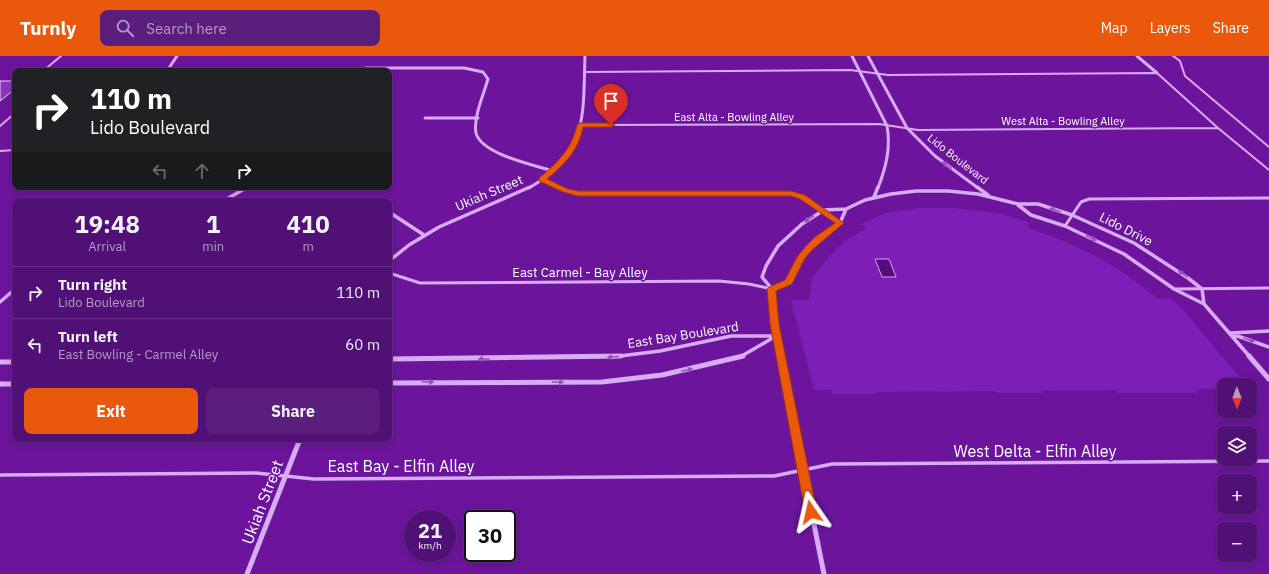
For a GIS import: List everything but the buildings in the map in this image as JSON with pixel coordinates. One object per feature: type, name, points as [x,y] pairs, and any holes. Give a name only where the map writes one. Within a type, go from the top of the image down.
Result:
[{"type":"street","points":[[170,68],[177,56]]},
{"type":"street","name":"Ukiah Street","points":[[392,259],[408,245],[424,236],[457,218],[510,198],[553,171],[567,156],[578,135],[586,56]]},
{"type":"street","points":[[852,56],[887,126],[890,140],[890,150],[874,197]]},
{"type":"street","name":"Lido Boulevard","points":[[868,56],[907,128],[932,154],[990,196]]},
{"type":"street","points":[[1137,56],[1157,74]]},
{"type":"street","points":[[366,68],[464,68],[483,72],[488,79],[475,131],[476,136],[490,148],[502,154],[553,171]]},
{"type":"street","points":[[425,118],[478,118]]},
{"type":"street","points":[[228,198],[243,190]]},
{"type":"street","name":"Lido Boulevard","points":[[824,574],[776,336],[772,312],[772,289],[762,277],[778,246],[802,224],[824,210],[846,209],[874,197],[902,192],[966,192],[990,196]]},
{"type":"street","name":"Lido Drive","points":[[990,196],[1018,204],[1038,204],[1072,215],[1108,230],[1134,243],[1188,278],[1202,289]]},
{"type":"street","name":"Lido Drive","points":[[1018,204],[1030,215],[1065,226],[1124,254],[1174,289],[1204,304],[1269,379]]},
{"type":"street","points":[[772,289],[789,282],[801,257],[818,239],[840,223],[846,209]]},
{"type":"street","points":[[392,214],[424,236]]},
{"type":"street","points":[[1202,289],[1204,304]]},
{"type":"street","points":[[0,302],[12,292]]},
{"type":"street","points":[[1229,333],[1269,331]]},
{"type":"street","points":[[1229,333],[1269,346]]},
{"type":"street","name":"East Bay Boulevard","points":[[392,359],[610,357],[660,351],[731,336],[776,336]]},
{"type":"street","points":[[392,383],[587,382],[662,375],[743,356],[776,336]]},
{"type":"street","points":[[0,362],[12,362]]},
{"type":"street","points":[[0,384],[12,384]]},
{"type":"street","name":"Ukiah Street","points":[[247,574],[299,442]]},
{"type":"lane","points":[[46,68],[61,56]]},
{"type":"lane","points":[[1173,56],[1180,61],[1185,76],[1269,147]]},
{"type":"lane","points":[[584,72],[850,70],[878,74],[1157,74],[1218,128],[1269,170]]},
{"type":"lane","points":[[0,126],[12,116]]},
{"type":"lane","name":"East Alta - Bowling Alley","points":[[580,125],[879,124],[907,128]]},
{"type":"lane","name":"West Alta - Bowling Alley","points":[[907,128],[926,130],[1218,128]]},
{"type":"lane","points":[[0,150],[12,150]]},
{"type":"lane","points":[[542,179],[565,190],[578,194],[791,194],[802,197],[824,210],[840,223]]},
{"type":"lane","points":[[1065,226],[1081,202],[1094,199],[1269,198]]},
{"type":"lane","name":"East Carmel - Bay Alley","points":[[392,274],[420,283],[719,282],[749,284],[772,289]]},
{"type":"lane","points":[[1174,289],[1269,288]]},
{"type":"lane","name":"West Delta - Elfin Alley","points":[[803,470],[832,464],[1269,461]]},
{"type":"lane","name":"East Bay - Elfin Alley","points":[[0,475],[256,473],[314,479],[766,476],[803,470]]},
{"type":"shaded area","points":[[921,208],[952,208],[998,213],[1029,222],[1028,228],[1059,239],[1098,257],[1130,277],[1158,299],[1171,298],[1186,313],[1240,378],[1217,378],[1217,389],[1196,389],[1198,393],[1118,393],[1115,390],[1041,391],[1042,393],[997,393],[996,391],[832,394],[831,390],[814,390],[791,300],[809,300],[812,278],[829,257],[845,241],[867,228],[861,224],[886,213]]},
{"type":"shaded area","points":[[875,259],[889,259],[896,277],[882,277]]},
{"type":"route","points":[[611,125],[580,125],[578,135],[567,156],[560,165],[542,179],[565,190],[578,194],[791,194],[800,196],[824,210],[840,223],[818,239],[801,257],[789,282],[772,289],[772,312],[774,324],[811,512]]}]
